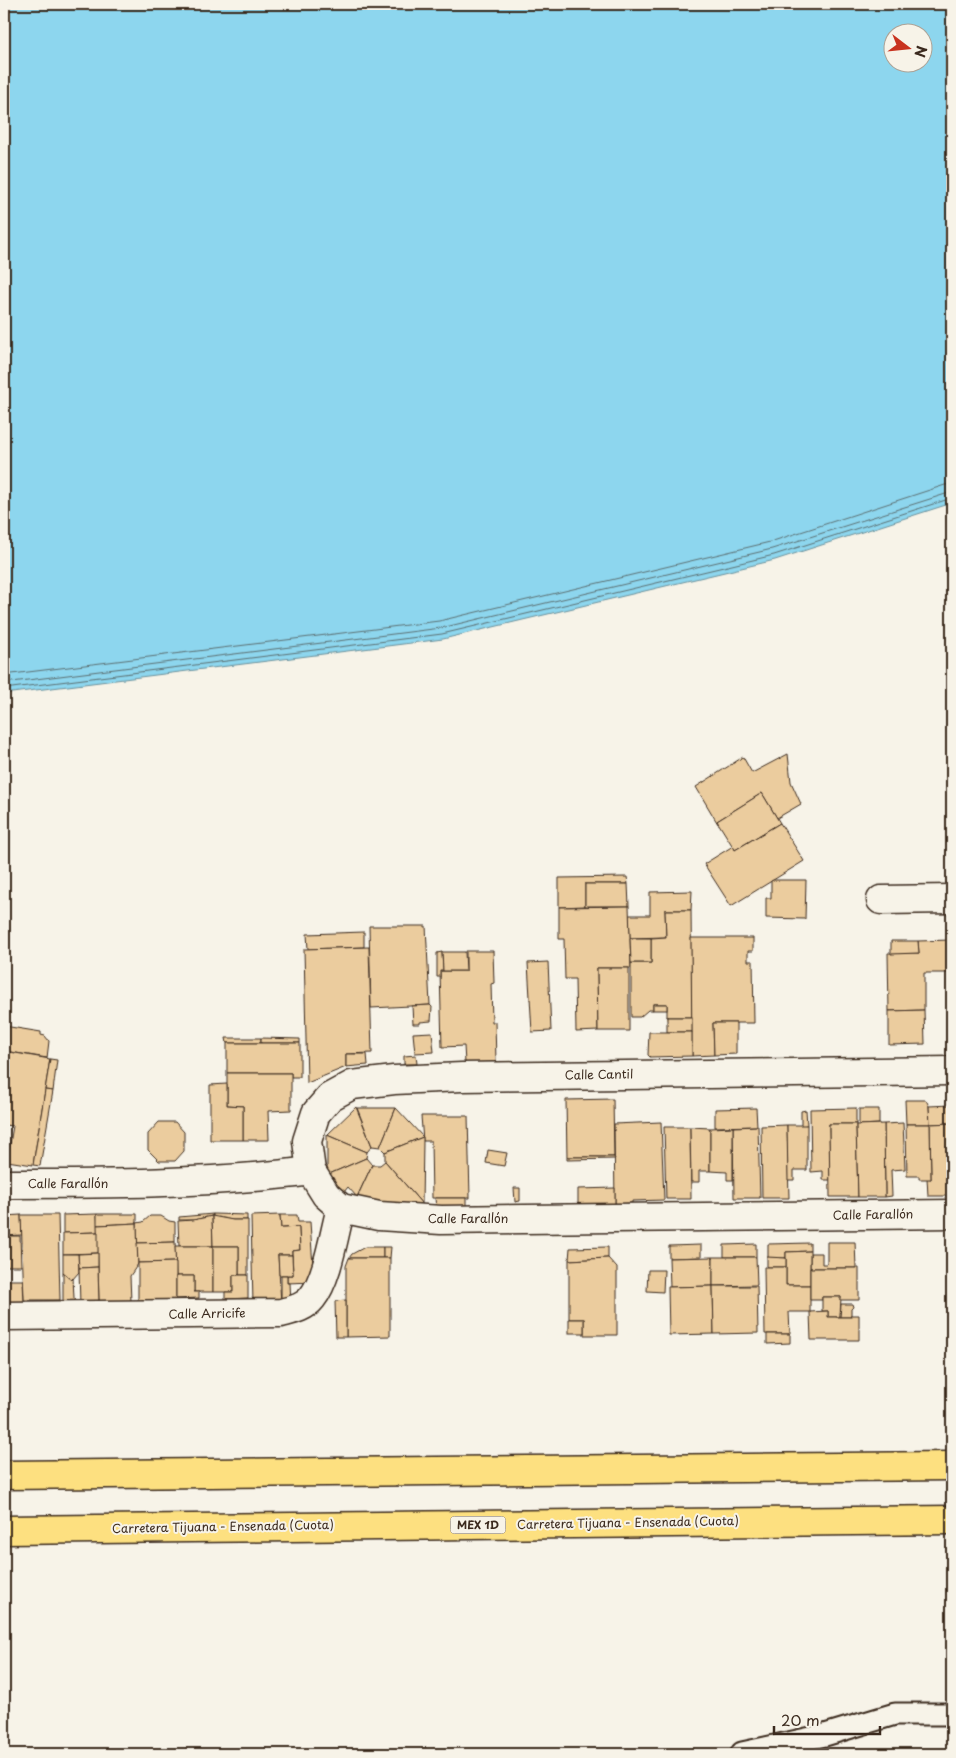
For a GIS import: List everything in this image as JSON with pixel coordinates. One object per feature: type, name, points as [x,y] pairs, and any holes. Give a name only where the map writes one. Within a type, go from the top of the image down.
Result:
[{"type":"highway","points":[[4,1475],[952,1466]]},
{"type":"highway","name":"Carretera Tijuana - Ensenada (Cuota)","points":[[4,1530],[952,1520]]},
{"type":"street","points":[[881,900],[952,898]]},
{"type":"street","name":"Calle Cantil","points":[[311,1171],[308,1141],[316,1114],[330,1097],[352,1086],[394,1080],[462,1077],[952,1070]]},
{"type":"street","points":[[311,1171],[326,1195],[341,1208]]},
{"type":"street","name":"Calle Farallón","points":[[4,1184],[140,1184],[270,1176],[311,1171]]},
{"type":"street","name":"Calle Farallón","points":[[341,1208],[379,1216],[442,1220],[952,1214]]},
{"type":"street","name":"Calle Arricife","points":[[4,1316],[281,1312],[298,1308],[312,1299],[322,1282],[341,1208]]},
{"type":"lane","points":[[742,1753],[825,1735],[895,1714],[952,1714]]},
{"type":"water","points":[[4,4],[952,4],[952,503],[775,560],[443,639],[4,694]]},
{"type":"building","points":[[788,754],[791,782],[801,804],[777,818],[762,793],[717,821],[718,824],[696,787],[743,757],[752,773]]},
{"type":"building","points":[[950,762],[952,762],[952,844],[950,844]]},
{"type":"building","points":[[762,793],[780,823],[735,850],[717,821]]},
{"type":"building","points":[[780,823],[804,861],[731,906],[704,864],[733,846],[735,850]]},
{"type":"building","points":[[950,844],[952,844],[952,876],[950,876]]},
{"type":"building","points":[[627,877],[628,884],[585,884],[585,906],[559,907],[559,878]]},
{"type":"building","points":[[806,880],[805,919],[766,918],[766,898],[771,898],[771,881]]},
{"type":"building","points":[[585,884],[628,884],[629,906],[585,906]]},
{"type":"building","points":[[692,891],[691,910],[665,910],[666,937],[630,938],[629,915],[650,915],[650,892]]},
{"type":"building","points":[[629,906],[631,968],[597,968],[598,1031],[576,1032],[575,979],[565,979],[564,939],[559,939],[559,907]]},
{"type":"building","points":[[665,910],[691,910],[692,1017],[667,1017],[667,1004],[653,1004],[653,1010],[648,1010],[640,1017],[631,1017],[631,963],[651,963],[651,938],[666,937]]},
{"type":"building","points":[[369,926],[426,926],[430,1005],[371,1008]]},
{"type":"building","points":[[364,932],[364,947],[308,949],[307,934]]},
{"type":"building","points":[[630,938],[651,938],[651,963],[631,963]]},
{"type":"building","points":[[691,938],[753,938],[753,951],[748,951],[748,961],[753,961],[754,1023],[713,1023],[714,1055],[692,1056]]},
{"type":"building","points":[[951,940],[951,973],[924,973],[924,1010],[889,1011],[888,953],[919,953],[918,941]]},
{"type":"building","points":[[891,941],[918,941],[919,953],[891,954]]},
{"type":"building","points":[[369,947],[372,1053],[346,1054],[346,1067],[307,1083],[304,949]]},
{"type":"building","points":[[466,951],[493,951],[494,983],[491,984],[492,1022],[495,1022],[496,1062],[465,1063],[464,1046],[442,1047],[440,971],[466,971]]},
{"type":"building","points":[[442,952],[443,971],[440,971],[440,977],[437,977],[437,953]]},
{"type":"building","points":[[442,952],[465,952],[466,971],[443,971]]},
{"type":"building","points":[[548,962],[551,1031],[532,1032],[528,963]]},
{"type":"building","points":[[597,968],[629,968],[629,1031],[598,1031]]},
{"type":"building","points":[[653,1004],[667,1004],[667,1010],[653,1010]]},
{"type":"building","points":[[430,1005],[432,1007],[431,1021],[413,1024],[412,1006]]},
{"type":"building","points":[[924,1010],[925,1044],[889,1045],[889,1011]]},
{"type":"building","points":[[667,1017],[692,1017],[692,1032],[667,1032]]},
{"type":"building","points":[[713,1023],[736,1023],[736,1054],[714,1055]]},
{"type":"building","points":[[4,1026],[41,1032],[41,1035],[45,1036],[49,1041],[47,1058],[4,1051]]},
{"type":"building","points":[[432,1032],[434,1052],[415,1053],[413,1033]]},
{"type":"building","points":[[649,1032],[692,1032],[692,1056],[650,1057],[648,1055]]},
{"type":"building","points":[[226,1038],[261,1038],[261,1043],[227,1043]]},
{"type":"building","points":[[261,1038],[300,1039],[300,1043],[261,1043]]},
{"type":"building","points":[[227,1043],[300,1043],[300,1077],[291,1077],[291,1073],[227,1073]]},
{"type":"building","points":[[4,1051],[50,1059],[33,1165],[7,1161],[13,1126],[4,1125]]},
{"type":"building","points":[[346,1054],[367,1054],[368,1065],[346,1067]]},
{"type":"building","points":[[416,1055],[417,1064],[404,1064],[404,1056]]},
{"type":"building","points":[[50,1059],[57,1060],[53,1091],[45,1090]]},
{"type":"building","points":[[227,1073],[291,1073],[291,1110],[268,1111],[269,1140],[243,1140],[243,1106],[227,1105]]},
{"type":"building","points":[[227,1084],[227,1105],[243,1106],[243,1140],[210,1140],[210,1085]]},
{"type":"building","points":[[45,1090],[53,1091],[40,1166],[33,1165]]},
{"type":"building","points":[[613,1099],[614,1157],[567,1157],[566,1100]]},
{"type":"building","points":[[905,1100],[926,1100],[929,1106],[930,1124],[906,1124]]},
{"type":"building","points":[[951,1105],[952,1123],[930,1124],[929,1106]]},
{"type":"building","points":[[356,1107],[372,1146],[367,1152],[327,1135]]},
{"type":"building","points":[[357,1108],[396,1108],[380,1147],[372,1146]]},
{"type":"building","points":[[396,1108],[423,1137],[385,1152],[380,1147]]},
{"type":"building","points":[[756,1108],[757,1126],[715,1127],[715,1109]]},
{"type":"building","points":[[856,1108],[856,1124],[829,1124],[830,1180],[823,1180],[823,1171],[811,1172],[810,1109]]},
{"type":"building","points":[[859,1109],[879,1109],[879,1124],[859,1125]]},
{"type":"building","points":[[806,1110],[807,1125],[801,1126],[801,1111]]},
{"type":"building","points":[[421,1116],[468,1116],[470,1198],[432,1198],[431,1141],[423,1141]]},
{"type":"building","points":[[159,1122],[175,1122],[184,1132],[184,1151],[175,1161],[159,1161],[148,1150],[148,1134]]},
{"type":"building","points":[[661,1122],[664,1200],[632,1201],[632,1203],[615,1204],[614,1124]]},
{"type":"building","points":[[903,1123],[905,1169],[891,1170],[892,1196],[885,1197],[884,1124]]},
{"type":"building","points":[[952,1123],[952,1196],[928,1196],[927,1178],[931,1179],[930,1124]]},
{"type":"building","points":[[829,1124],[856,1124],[858,1197],[830,1197]]},
{"type":"building","points":[[884,1124],[885,1197],[858,1197],[856,1125]]},
{"type":"building","points":[[906,1124],[930,1124],[931,1179],[907,1176]]},
{"type":"building","points":[[787,1125],[789,1198],[762,1198],[761,1126]]},
{"type":"building","points":[[787,1125],[807,1125],[807,1170],[794,1170],[794,1180],[788,1180]]},
{"type":"building","points":[[758,1126],[760,1198],[734,1198],[733,1127]]},
{"type":"building","points":[[664,1127],[690,1127],[691,1199],[666,1199]]},
{"type":"building","points":[[690,1127],[710,1128],[710,1171],[699,1171],[699,1182],[691,1182]]},
{"type":"building","points":[[733,1127],[733,1180],[727,1180],[727,1172],[710,1171],[710,1128]]},
{"type":"building","points":[[327,1135],[367,1152],[366,1158],[327,1175]]},
{"type":"building","points":[[423,1137],[422,1204],[385,1161],[385,1152]]},
{"type":"building","points":[[488,1150],[507,1153],[504,1166],[486,1163]]},
{"type":"building","points":[[567,1157],[614,1157],[615,1159],[567,1160]]},
{"type":"building","points":[[366,1158],[372,1165],[357,1197],[348,1187],[344,1192],[327,1175]]},
{"type":"building","points":[[385,1161],[422,1204],[373,1203],[353,1206],[372,1165],[380,1165]]},
{"type":"building","points":[[514,1188],[520,1188],[520,1201],[515,1202]]},
{"type":"building","points":[[615,1188],[615,1206],[578,1206],[578,1189]]},
{"type":"building","points":[[435,1198],[466,1198],[466,1209],[436,1209]]},
{"type":"building","points":[[97,1214],[98,1232],[63,1233],[63,1215]]},
{"type":"building","points":[[97,1214],[137,1214],[137,1223],[97,1225]]},
{"type":"building","points":[[213,1214],[212,1216],[193,1220],[179,1220],[179,1217]]},
{"type":"building","points":[[213,1214],[247,1215],[247,1220],[213,1217]]},
{"type":"building","points":[[21,1215],[22,1235],[4,1236],[4,1216]]},
{"type":"building","points":[[21,1215],[58,1215],[60,1300],[24,1300]]},
{"type":"building","points":[[280,1215],[281,1228],[299,1227],[300,1250],[292,1251],[292,1255],[278,1255],[281,1303],[253,1304],[251,1216]]},
{"type":"building","points":[[280,1215],[297,1215],[298,1222],[310,1222],[314,1282],[287,1283],[287,1275],[293,1275],[292,1251],[300,1250],[299,1227],[281,1228]]},
{"type":"building","points":[[150,1216],[161,1216],[175,1222],[175,1242],[137,1243],[137,1223],[143,1222]]},
{"type":"building","points":[[212,1216],[213,1246],[179,1246],[178,1221]]},
{"type":"building","points":[[212,1216],[233,1220],[248,1220],[248,1275],[239,1275],[239,1246],[213,1246]]},
{"type":"building","points":[[137,1223],[138,1264],[130,1276],[131,1302],[99,1303],[97,1225]]},
{"type":"building","points":[[98,1232],[98,1253],[63,1254],[63,1233]]},
{"type":"building","points":[[4,1236],[20,1236],[21,1266],[6,1266]]},
{"type":"building","points":[[175,1242],[176,1262],[138,1263],[137,1243]]},
{"type":"building","points":[[827,1242],[855,1242],[856,1268],[810,1268],[810,1253],[822,1253],[822,1264],[827,1264]]},
{"type":"building","points":[[810,1243],[810,1251],[786,1252],[786,1258],[768,1258],[768,1244]]},
{"type":"building","points":[[756,1244],[756,1257],[724,1257],[724,1245]]},
{"type":"building","points":[[701,1245],[701,1257],[669,1258],[669,1246]]},
{"type":"building","points":[[175,1246],[213,1246],[213,1292],[194,1292],[194,1276],[176,1276]]},
{"type":"building","points":[[213,1246],[239,1246],[239,1275],[233,1275],[233,1292],[213,1292]]},
{"type":"building","points":[[365,1247],[383,1247],[383,1258],[349,1258],[352,1254]]},
{"type":"building","points":[[383,1247],[391,1247],[390,1258],[383,1258]]},
{"type":"building","points":[[608,1247],[608,1258],[569,1260],[570,1248]]},
{"type":"building","points":[[810,1251],[810,1285],[786,1285],[786,1252]]},
{"type":"building","points":[[98,1253],[98,1267],[79,1268],[78,1254]]},
{"type":"building","points":[[63,1254],[78,1254],[79,1272],[72,1280],[63,1272]]},
{"type":"building","points":[[278,1255],[292,1255],[293,1275],[279,1275]]},
{"type":"building","points":[[713,1257],[713,1286],[670,1287],[669,1258]]},
{"type":"building","points":[[713,1257],[756,1257],[757,1285],[713,1286]]},
{"type":"building","points":[[767,1257],[786,1258],[786,1267],[767,1267]]},
{"type":"building","points":[[349,1258],[390,1258],[390,1336],[346,1337],[346,1266]]},
{"type":"building","points":[[608,1258],[617,1268],[617,1335],[584,1335],[584,1319],[569,1319],[569,1260]]},
{"type":"building","points":[[176,1262],[176,1310],[138,1310],[138,1263]]},
{"type":"building","points":[[98,1267],[99,1303],[80,1305],[79,1268]]},
{"type":"building","points":[[764,1267],[786,1267],[786,1285],[810,1285],[810,1312],[789,1312],[790,1334],[765,1334]]},
{"type":"building","points":[[810,1268],[859,1268],[859,1300],[840,1300],[841,1297],[822,1297],[822,1300],[810,1300]]},
{"type":"building","points":[[648,1270],[664,1270],[663,1292],[647,1291]]},
{"type":"building","points":[[63,1272],[72,1280],[73,1278],[74,1298],[85,1311],[63,1304]]},
{"type":"building","points":[[233,1275],[248,1275],[248,1298],[225,1299],[225,1292],[233,1292]]},
{"type":"building","points":[[281,1275],[287,1275],[287,1283],[290,1283],[291,1303],[281,1303]]},
{"type":"building","points":[[176,1276],[194,1276],[194,1292],[199,1292],[199,1298],[176,1299]]},
{"type":"building","points":[[4,1280],[23,1280],[24,1304],[6,1305],[7,1300],[4,1300]]},
{"type":"building","points":[[713,1286],[714,1334],[669,1335],[668,1287]]},
{"type":"building","points":[[713,1286],[757,1286],[758,1333],[714,1334]]},
{"type":"building","points":[[822,1297],[841,1297],[840,1317],[828,1317],[828,1311],[822,1311]]},
{"type":"building","points":[[346,1300],[346,1337],[336,1337],[335,1301]]},
{"type":"building","points":[[841,1304],[852,1304],[851,1317],[840,1317]]},
{"type":"building","points":[[828,1311],[828,1317],[859,1315],[859,1340],[811,1340],[810,1312]]},
{"type":"building","points":[[569,1319],[584,1319],[584,1333],[569,1333]]},
{"type":"building","points":[[767,1334],[790,1334],[790,1343],[767,1344]]}]
